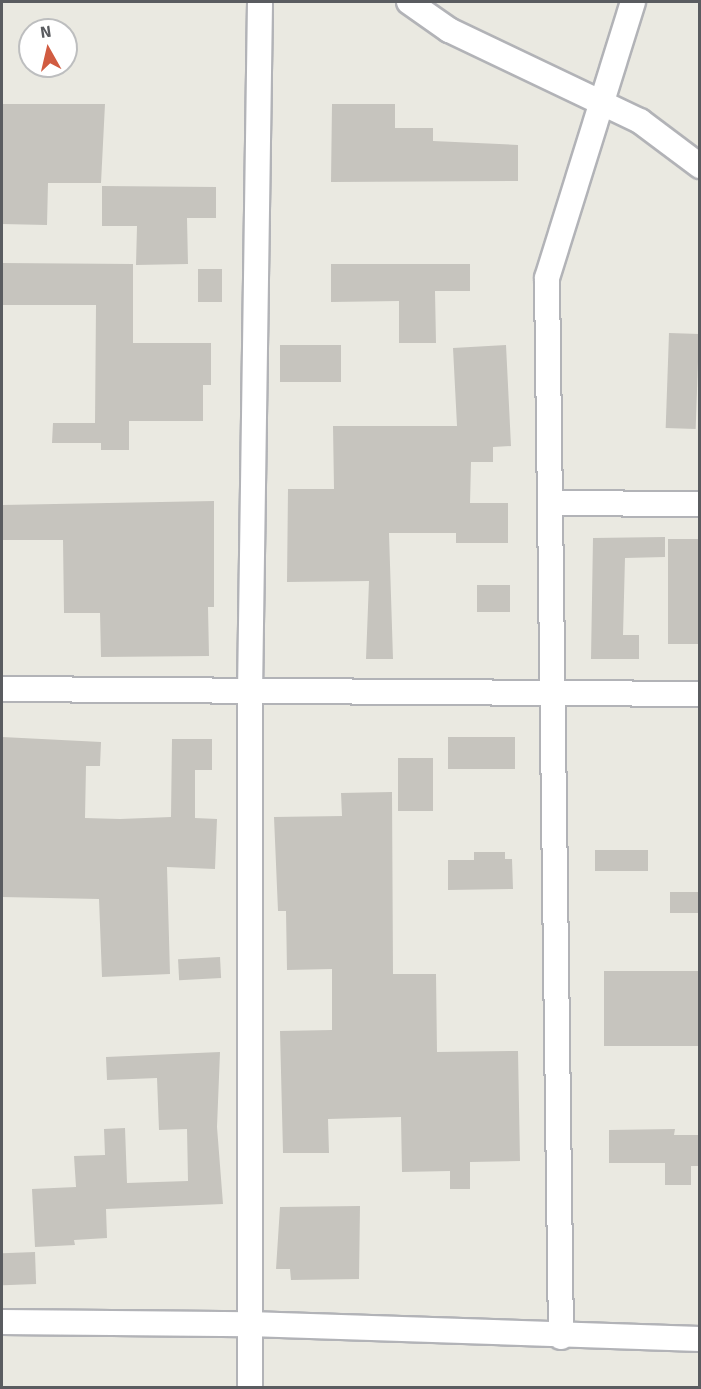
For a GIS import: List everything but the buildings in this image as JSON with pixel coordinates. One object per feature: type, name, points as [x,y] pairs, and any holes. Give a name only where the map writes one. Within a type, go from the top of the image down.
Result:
[{"type":"street","points":[[250,1388],[250,693],[260,2]]},
{"type":"street","points":[[409,2],[449,30],[640,121],[699,166]]},
{"type":"street","points":[[561,1336],[547,278],[633,2]]},
{"type":"street","points":[[550,503],[699,504]]},
{"type":"street","points":[[2,690],[552,695],[699,694]]},
{"type":"street","points":[[2,1322],[249,1324],[561,1336],[699,1338]]}]
